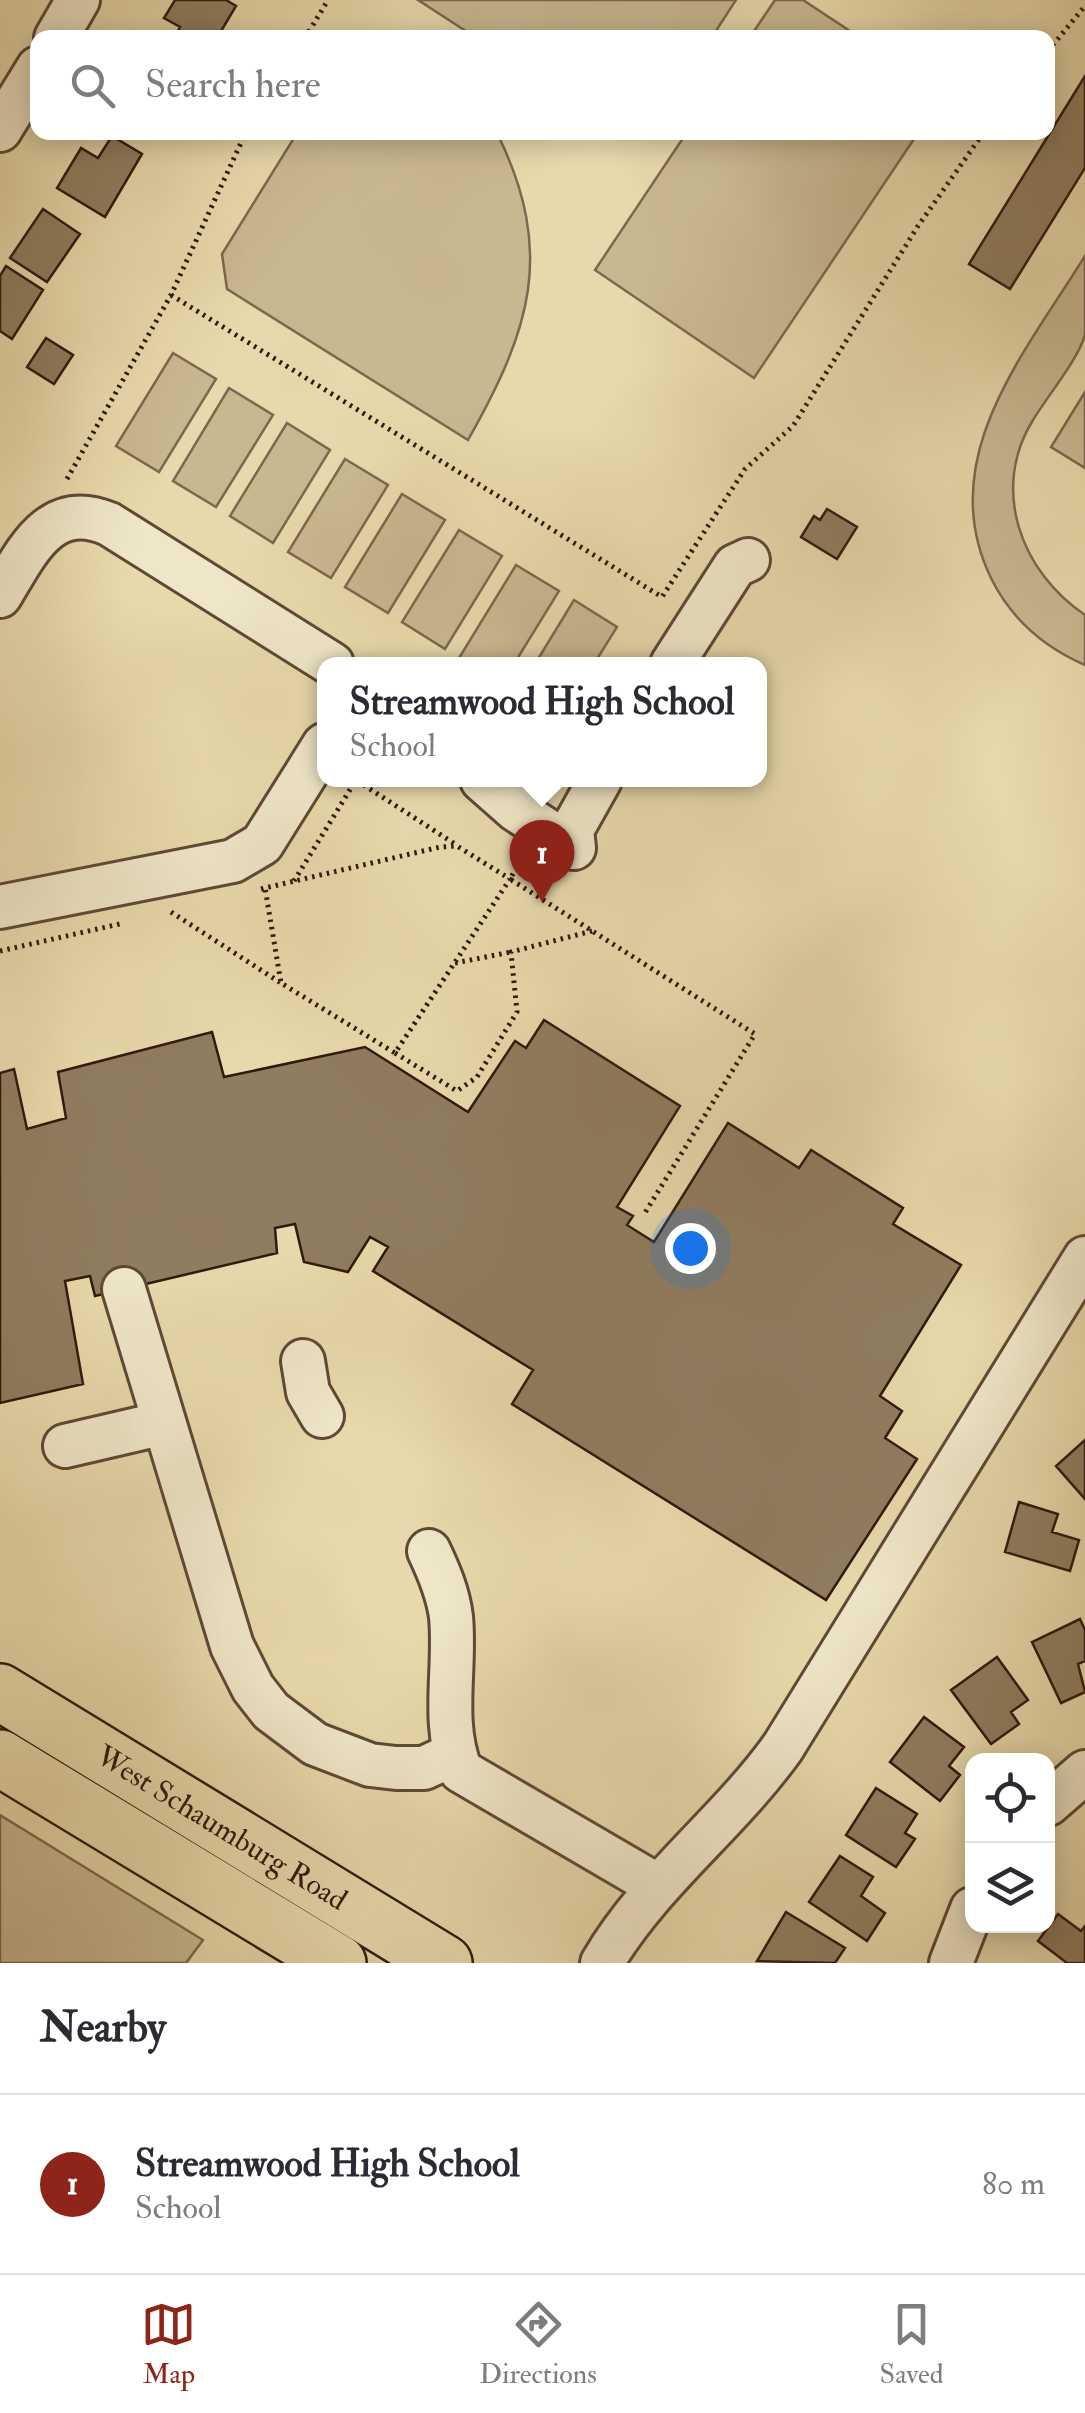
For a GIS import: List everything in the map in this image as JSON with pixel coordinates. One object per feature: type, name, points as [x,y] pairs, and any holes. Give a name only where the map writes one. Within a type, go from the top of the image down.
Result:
[{"type":"main road","name":"West Schaumburg Road","points":[[0,1692],[444,1963]]},
{"type":"main road","name":"West Schaumburg Road","points":[[0,1758],[338,1963]]},
{"type":"street","points":[[61,30],[78,0]]},
{"type":"street","points":[[0,130],[30,81]]},
{"type":"street","points":[[0,596],[46,530],[66,517],[87,514],[321,657]]},
{"type":"street","points":[[676,657],[735,566],[748,560]]},
{"type":"street","points":[[0,907],[233,861],[262,844],[317,756]]},
{"type":"street","points":[[490,787],[516,810],[574,848],[572,830],[596,787]]},
{"type":"street","points":[[602,1963],[658,1886],[756,1783],[782,1746],[1085,1258]]},
{"type":"street","points":[[124,1289],[232,1646],[252,1688],[271,1711],[315,1744],[370,1764],[424,1768],[454,1754]]},
{"type":"street","points":[[303,1360],[308,1392],[322,1416]]},
{"type":"street","points":[[65,1446],[164,1423]]},
{"type":"street","points":[[430,1550],[451,1616],[449,1728],[461,1770],[658,1886]]},
{"type":"street","points":[[1055,1798],[1085,1772]]},
{"type":"street","points":[[952,1963],[965,1927]]},
{"type":"path","points":[[310,30],[328,0]]},
{"type":"path","points":[[1055,42],[1085,6]]},
{"type":"path","points":[[66,479],[171,295],[242,140]]},
{"type":"path","points":[[171,295],[662,597],[745,469],[793,426],[918,226],[978,140]]},
{"type":"path","points":[[294,881],[352,787]]},
{"type":"path","points":[[367,787],[756,1034],[643,1216]]},
{"type":"path","points":[[281,983],[264,888],[457,846]]},
{"type":"path","points":[[396,1054],[510,878]]},
{"type":"path","points":[[170,912],[457,1091],[477,1077],[516,1012],[511,952]]},
{"type":"path","points":[[454,963],[592,931]]},
{"type":"shaded area","points":[[418,0],[736,0],[717,30],[464,30]]},
{"type":"shaded area","points":[[775,0],[803,0],[848,30],[755,30]]},
{"type":"shaded area","points":[[293,140],[500,140],[526,216],[528,290],[507,362],[468,440],[227,289],[222,254]]},
{"type":"shaded area","points":[[682,140],[913,140],[754,378],[595,270]]},
{"type":"shaded area","points":[[1085,256],[1085,334],[1077,354],[1020,446],[1014,501],[1029,553],[1044,576],[1085,615],[1085,665],[1030,630],[999,593],[976,534],[973,491],[979,449],[994,409],[1037,330]]},
{"type":"shaded area","points":[[173,353],[216,379],[159,472],[116,446]]},
{"type":"shaded area","points":[[229,388],[273,415],[216,507],[173,481]]},
{"type":"shaded area","points":[[1085,392],[1085,468],[1051,447]]},
{"type":"shaded area","points":[[287,423],[330,450],[273,543],[230,516]]},
{"type":"shaded area","points":[[345,459],[388,485],[331,578],[288,552]]},
{"type":"shaded area","points":[[402,494],[445,520],[388,613],[345,587]]},
{"type":"shaded area","points":[[459,530],[502,556],[445,649],[402,622]]},
{"type":"shaded area","points":[[516,565],[559,591],[518,657],[460,657]]},
{"type":"shaded area","points":[[574,600],[617,627],[598,657],[539,657]]},
{"type":"shaded area","points":[[0,1815],[203,1940],[186,1963],[0,1963]]},
{"type":"building","points":[[175,0],[226,0],[236,6],[222,30],[178,30],[180,27],[164,18]]},
{"type":"building","points":[[1085,76],[1085,168],[1010,289],[969,264],[1046,140],[1055,140],[1055,125]]},
{"type":"building","points":[[109,140],[119,140],[142,154],[105,217],[57,188],[81,148],[98,158]]},
{"type":"building","points":[[43,209],[80,234],[47,282],[10,258]]},
{"type":"building","points":[[6,266],[43,290],[12,339],[0,331],[0,276]]},
{"type":"building","points":[[46,338],[73,355],[54,384],[27,367]]},
{"type":"building","points":[[827,509],[857,527],[837,559],[801,537],[814,516],[820,520]]},
{"type":"building","points":[[544,1020],[680,1106],[617,1207],[633,1216],[627,1225],[654,1242],[728,1123],[799,1168],[811,1150],[903,1208],[893,1224],[961,1265],[880,1396],[902,1411],[885,1438],[917,1459],[826,1600],[512,1404],[533,1370],[373,1271],[388,1247],[370,1237],[348,1272],[304,1262],[295,1224],[275,1228],[277,1253],[95,1296],[90,1276],[65,1281],[83,1384],[0,1403],[0,1073],[14,1069],[27,1129],[66,1118],[58,1072],[212,1032],[224,1077],[365,1047],[468,1112],[515,1041],[526,1048]]},
{"type":"building","points":[[1085,1440],[1085,1499],[1056,1466]]},
{"type":"building","points":[[1019,1502],[1058,1514],[1052,1532],[1079,1540],[1070,1571],[1005,1552]]},
{"type":"building","points":[[1080,1619],[1085,1630],[1085,1661],[1078,1664],[1085,1692],[1061,1703],[1032,1642]]},
{"type":"building","points":[[997,1657],[1028,1700],[1011,1712],[1019,1724],[991,1744],[951,1690]]},
{"type":"building","points":[[924,1717],[964,1747],[949,1766],[960,1775],[940,1801],[890,1762]]},
{"type":"building","points":[[876,1788],[917,1814],[905,1833],[915,1839],[896,1867],[846,1835]]},
{"type":"building","points":[[840,1856],[873,1877],[861,1896],[885,1913],[867,1941],[809,1902]]},
{"type":"building","points":[[786,1912],[845,1948],[835,1963],[757,1961]]},
{"type":"building","points":[[1058,1914],[1081,1931],[1085,1926],[1085,1963],[1067,1963],[1038,1941],[1044,1933],[1055,1933]]},
{"type":"place","name":"Streamwood High School","points":[[542,902]]}]
